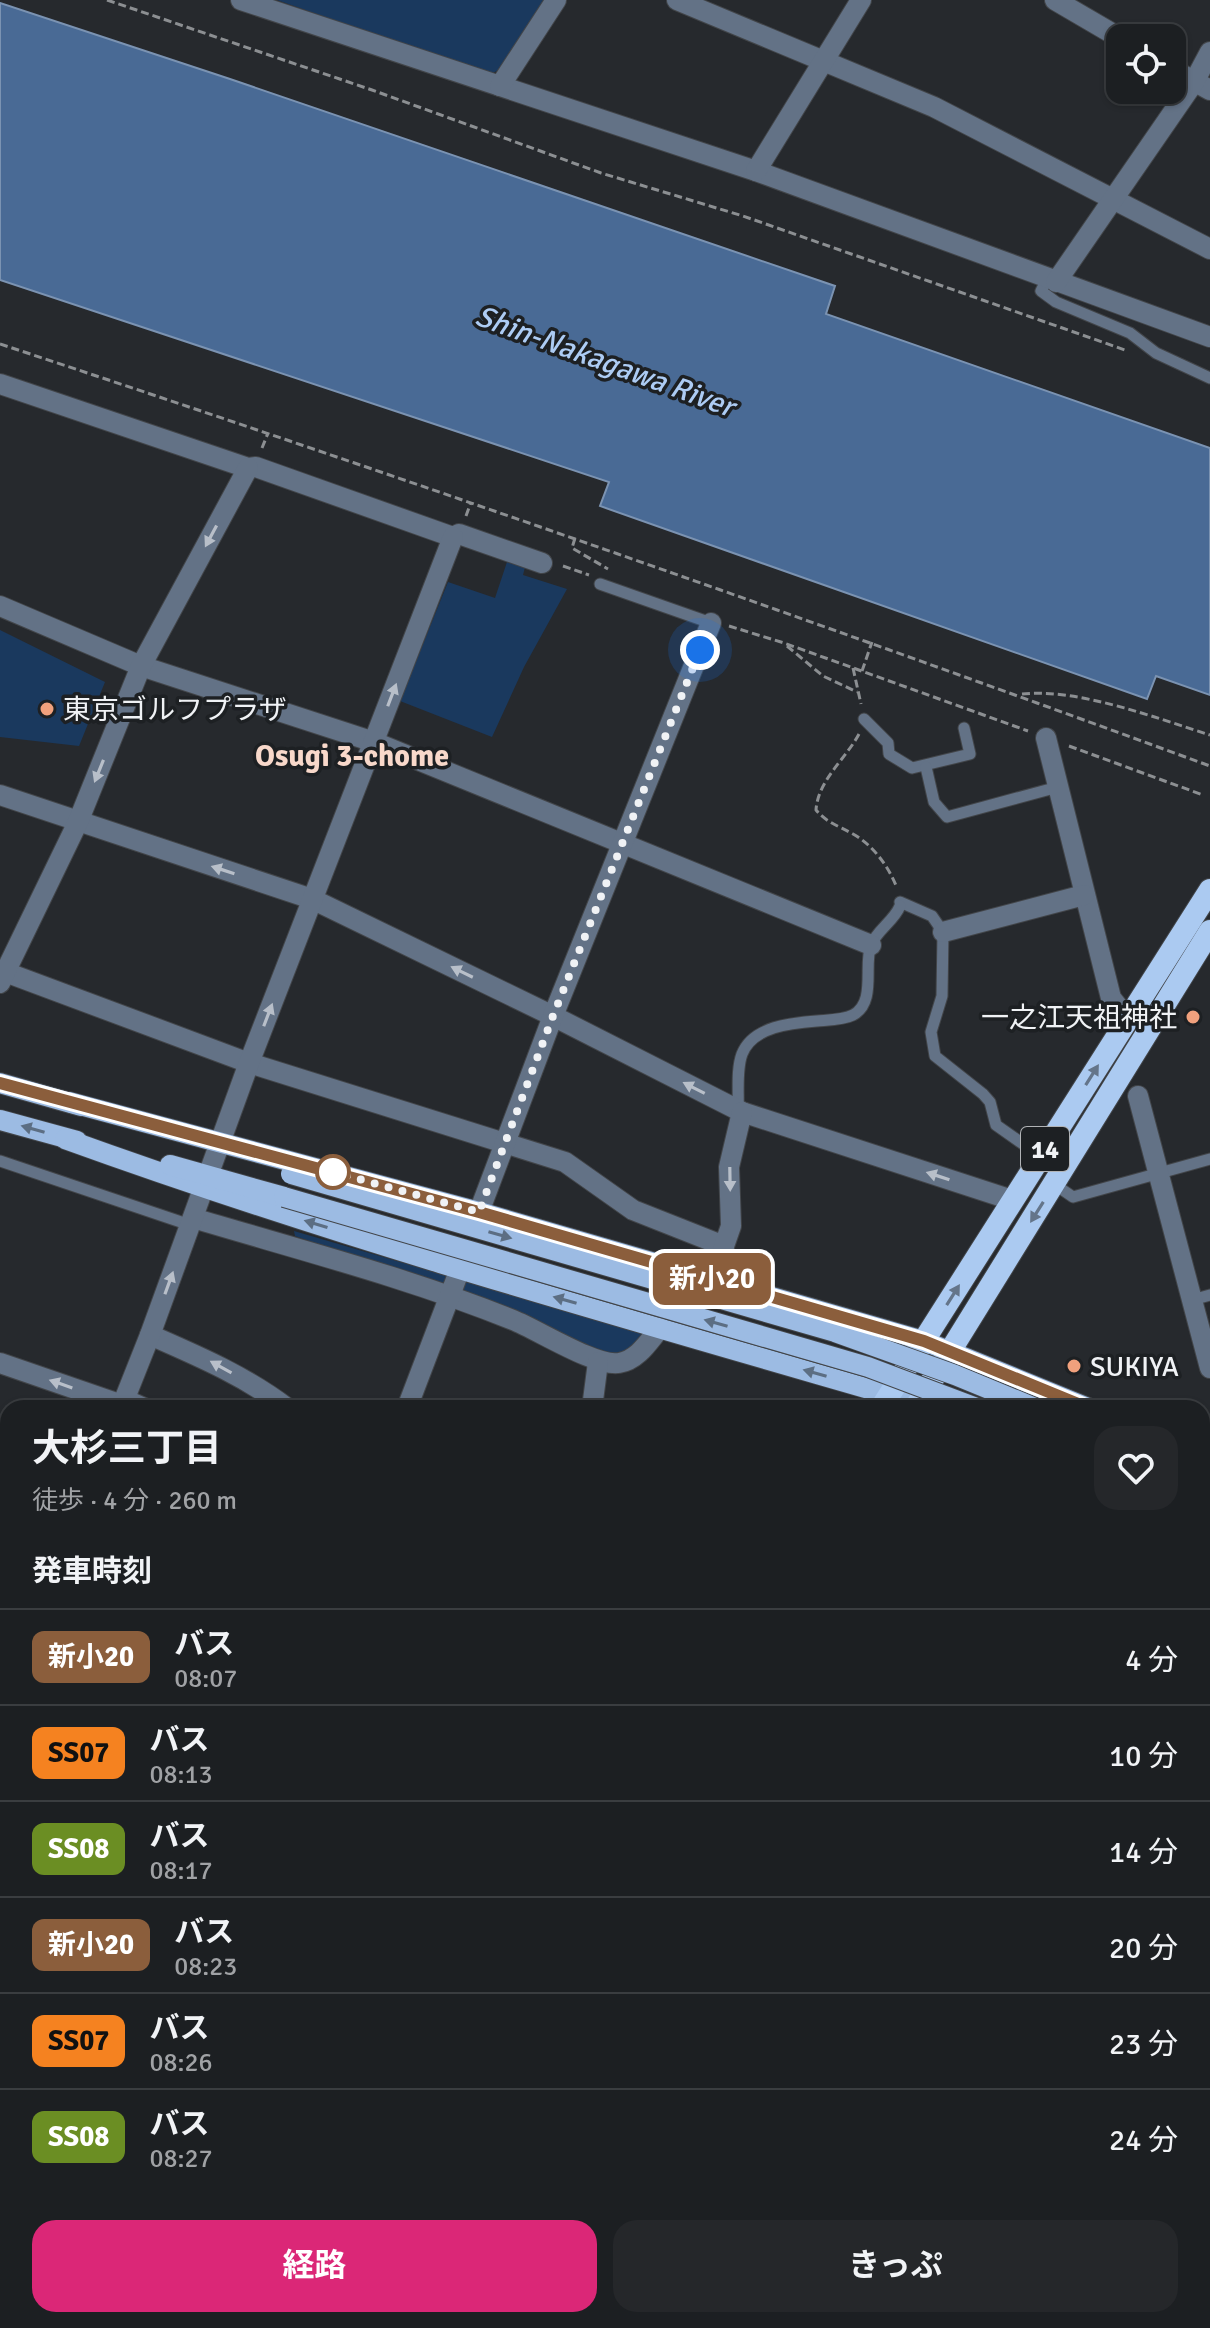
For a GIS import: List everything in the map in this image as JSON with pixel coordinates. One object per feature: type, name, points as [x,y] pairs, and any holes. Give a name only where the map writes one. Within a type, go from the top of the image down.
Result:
[{"type":"highway","name":"14","points":[[886,1400],[1210,890]]},
{"type":"highway","name":"14","points":[[922,1400],[1210,931]]},
{"type":"main road","points":[[0,1083],[219,1147],[479,1212],[924,1341],[1069,1400]]},
{"type":"main road","points":[[0,1120],[206,1182],[460,1269],[660,1328],[882,1400]]},
{"type":"main road","points":[[219,1147],[291,1174],[835,1332],[1016,1400]]},
{"type":"main road","points":[[206,1182],[284,1197],[868,1367],[956,1400]]},
{"type":"street","points":[[241,0],[756,171],[1210,337]]},
{"type":"street","points":[[500,86],[556,0]]},
{"type":"street","points":[[677,0],[934,107],[1210,249]]},
{"type":"street","points":[[756,171],[861,0]]},
{"type":"street","points":[[1055,0],[1106,30]]},
{"type":"street","points":[[1051,280],[1202,86],[1210,52]]},
{"type":"street","points":[[0,384],[248,468],[256,467],[453,537]]},
{"type":"street","points":[[248,468],[141,666],[78,822],[2,975],[249,1063],[565,1162],[633,1210],[724,1246]]},
{"type":"street","points":[[124,1400],[249,1063],[453,537],[459,534],[542,563]]},
{"type":"street","points":[[0,606],[141,666],[374,742],[871,945]]},
{"type":"street","points":[[479,1212],[553,1016],[711,623]]},
{"type":"street","points":[[1046,738],[1111,998],[1119,1008],[1131,1014]]},
{"type":"street","points":[[0,795],[312,899],[740,1111],[1012,1200]]},
{"type":"street","points":[[943,932],[1084,895]]},
{"type":"street","points":[[1138,1096],[1201,1298],[1209,1359]]},
{"type":"street","points":[[719,1281],[724,1246],[731,1226],[729,1167],[740,1111]]},
{"type":"street","points":[[191,1222],[450,1295],[533,1328],[598,1362],[619,1363],[636,1356],[660,1328]]},
{"type":"street","points":[[410,1400],[460,1269]]},
{"type":"street","points":[[150,1335],[211,1361],[276,1400]]},
{"type":"street","points":[[593,1400],[598,1362]]},
{"type":"street","points":[[0,1363],[114,1400]]},
{"type":"lane","points":[[1051,280],[1041,291],[1056,302],[1130,333],[1156,353],[1210,378]]},
{"type":"lane","points":[[600,584],[711,623]]},
{"type":"lane","points":[[864,719],[888,743],[889,754],[912,768],[970,754],[964,728]]},
{"type":"lane","points":[[926,767],[934,802],[947,817],[1058,787]]},
{"type":"lane","points":[[740,1111],[740,1062],[746,1046],[767,1031],[787,1024],[841,1018],[861,1008],[871,945],[897,913],[900,904],[932,916],[943,932],[942,996],[931,1032],[935,1056],[983,1094],[990,1102],[996,1125],[1040,1156]]},
{"type":"lane","points":[[1054,1184],[1073,1197],[1210,1159]]},
{"type":"lane","points":[[0,1161],[191,1222]]},
{"type":"path","points":[[107,0],[372,90],[601,173],[743,216],[1131,351]]},
{"type":"path","points":[[0,344],[575,538],[872,642],[1210,766]]},
{"type":"path","points":[[575,538],[572,548],[613,572]]},
{"type":"path","points":[[711,623],[784,643],[1203,795]]},
{"type":"path","points":[[862,671],[872,642]]},
{"type":"path","points":[[784,643],[823,676],[857,692]]},
{"type":"path","points":[[853,668],[864,719],[852,747],[817,795],[816,810],[824,820],[870,846],[894,881],[900,904]]},
{"type":"path","points":[[1018,695],[1040,692],[1122,707],[1210,735]]},
{"type":"shaded area","points":[[277,0],[549,0],[504,67],[489,75]]},
{"type":"shaded area","points":[[507,562],[525,567],[523,575],[567,589],[524,667],[492,737],[400,701],[448,582],[495,598]]},
{"type":"shaded area","name":"東京ゴルフプラザ","points":[[0,630],[105,682],[79,746],[0,737]]},
{"type":"shaded area","points":[[294,1231],[455,1278],[448,1290],[295,1236]]},
{"type":"shaded area","points":[[462,1277],[650,1333],[628,1351],[599,1356],[455,1293]]},
{"type":"water","name":"Shin-Nakagawa River","points":[[0,3],[835,286],[826,314],[1210,448],[1210,695],[1156,676],[1147,699],[600,506],[609,482],[0,280]]},
{"type":"bus line","name":"新小20","points":[[0,1083],[479,1212],[924,1341],[1068,1400]]},
{"type":"place","name":"東京ゴルフプラザ","points":[[47,709]]},
{"type":"place","name":"一之江天祖神社","points":[[1193,1017]]},
{"type":"place","name":"SUKIYA","points":[[1074,1366]]},
{"type":"district","name":"Osugi 3-chome","points":[[352,756]]},
{"type":"route","points":[[333,1172],[479,1212],[553,1016],[700,650]]}]
